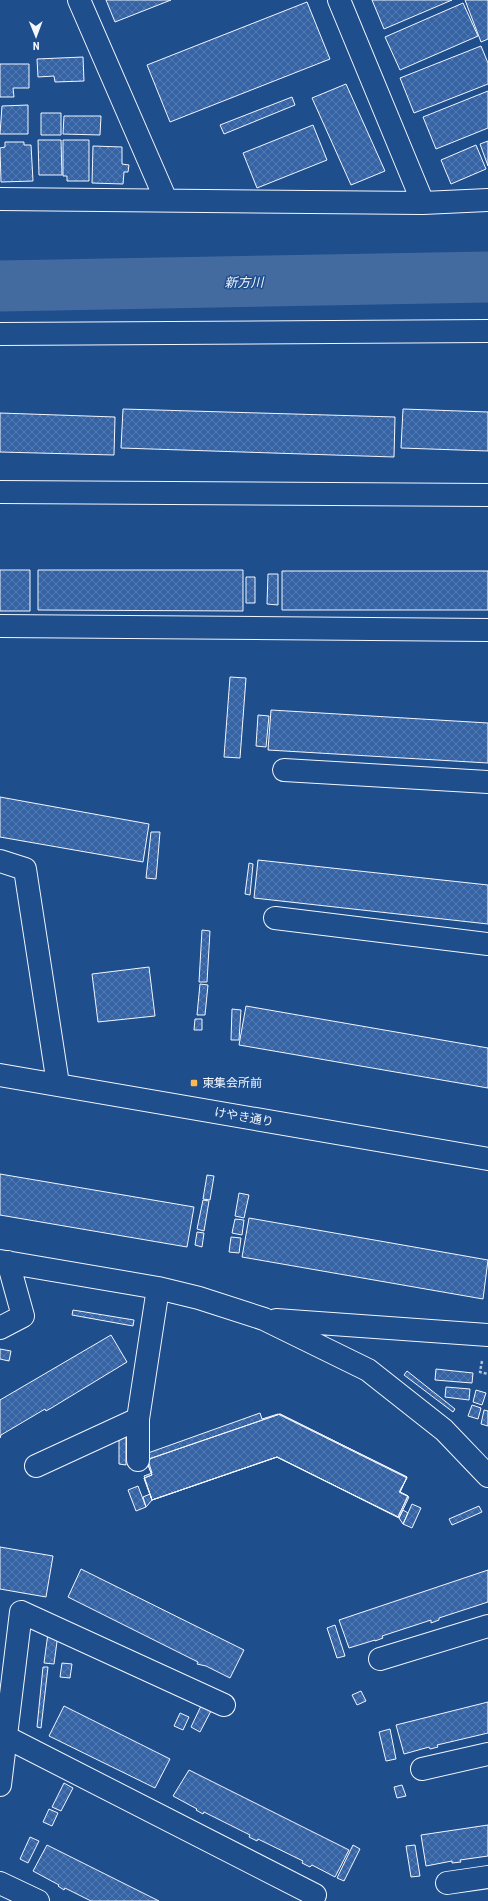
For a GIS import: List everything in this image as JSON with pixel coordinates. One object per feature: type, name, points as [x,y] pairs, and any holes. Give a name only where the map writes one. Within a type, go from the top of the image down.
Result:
[{"type":"street","points":[[79,0],[166,200]]},
{"type":"street","points":[[339,0],[423,203]]},
{"type":"street","points":[[0,199],[423,203],[488,200]]},
{"type":"street","points":[[0,334],[488,331]]},
{"type":"street","points":[[0,492],[488,495]]},
{"type":"street","points":[[0,626],[488,630]]},
{"type":"street","points":[[284,770],[488,782]]},
{"type":"street","points":[[0,861],[26,868],[58,1084]]},
{"type":"street","points":[[275,918],[488,944]]},
{"type":"street","name":"けやき通り","points":[[0,1075],[488,1160]]},
{"type":"street","points":[[0,1328],[23,1316],[4,1261],[158,1288],[199,1298],[264,1320],[368,1370],[444,1430],[488,1476]]},
{"type":"street","points":[[138,1460],[138,1419],[158,1288]]},
{"type":"street","points":[[264,1320],[488,1335]]},
{"type":"street","points":[[36,1466],[138,1419]]},
{"type":"street","points":[[0,1785],[1,1761],[6,1737],[13,1624],[224,1705]]},
{"type":"street","points":[[380,1659],[488,1626]]},
{"type":"street","points":[[6,1737],[315,1895]]},
{"type":"street","points":[[422,1770],[488,1754]]},
{"type":"street","points":[[447,1883],[488,1877]]},
{"type":"street","points":[[0,1883],[38,1901]]},
{"type":"building","points":[[106,0],[171,0],[115,22]]},
{"type":"building","points":[[372,0],[452,0],[384,29]]},
{"type":"building","points":[[465,0],[488,0],[488,39],[481,42]]},
{"type":"building","points":[[307,2],[330,59],[170,122],[147,65]]},
{"type":"building","points":[[463,3],[478,36],[400,70],[385,37]]},
{"type":"building","points":[[481,46],[488,63],[488,84],[414,113],[400,78]]},
{"type":"building","points":[[83,57],[84,81],[55,82],[54,76],[38,77],[37,59]]},
{"type":"building","points":[[0,64],[29,64],[29,88],[13,88],[14,97],[0,97]]},
{"type":"building","points":[[346,84],[385,171],[351,185],[312,98]]},
{"type":"building","points":[[488,91],[488,128],[436,149],[423,117]]},
{"type":"building","points":[[292,97],[295,105],[224,134],[220,125]]},
{"type":"building","points":[[28,105],[28,134],[0,134],[2,106]]},
{"type":"building","points":[[41,113],[61,113],[61,135],[41,135]]},
{"type":"building","points":[[64,116],[101,116],[100,135],[63,134]]},
{"type":"building","points":[[313,125],[327,160],[257,188],[243,153]]},
{"type":"building","points":[[38,140],[61,140],[62,175],[39,175]]},
{"type":"building","points":[[63,140],[89,140],[89,181],[67,181],[67,176],[63,176]]},
{"type":"building","points":[[488,141],[488,166],[480,144]]},
{"type":"building","points":[[5,142],[24,142],[24,145],[31,145],[33,181],[1,182],[0,148],[5,147]]},
{"type":"building","points":[[476,145],[486,169],[451,184],[441,160]]},
{"type":"building","points":[[93,146],[122,147],[122,164],[129,165],[128,172],[124,172],[123,184],[92,183]]},
{"type":"building","points":[[123,409],[395,417],[394,457],[121,448]]},
{"type":"building","points":[[403,409],[488,412],[488,451],[401,448]]},
{"type":"building","points":[[0,413],[115,417],[114,455],[0,452]]},
{"type":"building","points":[[0,570],[30,570],[30,611],[0,611]]},
{"type":"building","points":[[38,570],[243,570],[243,611],[38,610]]},
{"type":"building","points":[[282,571],[488,571],[488,610],[282,610]]},
{"type":"building","points":[[268,574],[278,574],[278,605],[267,604]]},
{"type":"building","points":[[246,577],[255,577],[255,603],[246,603]]},
{"type":"building","points":[[230,677],[246,678],[240,758],[224,757]]},
{"type":"building","points":[[271,710],[488,723],[488,763],[268,750]]},
{"type":"building","points":[[258,715],[269,716],[266,747],[256,746]]},
{"type":"building","points":[[0,797],[149,824],[143,862],[0,837]]},
{"type":"building","points":[[151,832],[160,832],[156,879],[146,878]]},
{"type":"building","points":[[258,860],[488,885],[488,924],[254,898]]},
{"type":"building","points":[[249,863],[253,864],[250,895],[245,894]]},
{"type":"building","points":[[202,930],[210,931],[207,982],[199,982]]},
{"type":"building","points":[[149,967],[155,1016],[98,1022],[92,974]]},
{"type":"building","points":[[200,984],[208,985],[205,1015],[197,1015]]},
{"type":"building","points":[[246,1006],[488,1048],[488,1088],[239,1045]]},
{"type":"building","points":[[232,1009],[241,1010],[239,1040],[231,1040]]},
{"type":"building","points":[[195,1019],[202,1019],[202,1030],[194,1030]]},
{"type":"building","points":[[0,1174],[194,1207],[187,1247],[0,1215]]},
{"type":"building","points":[[207,1175],[214,1176],[210,1200],[203,1199]]},
{"type":"building","points":[[239,1193],[249,1195],[244,1218],[235,1216]]},
{"type":"building","points":[[203,1200],[209,1201],[204,1231],[197,1229]]},
{"type":"building","points":[[249,1218],[488,1260],[483,1299],[242,1257]]},
{"type":"building","points":[[235,1219],[244,1220],[242,1235],[232,1233]]},
{"type":"building","points":[[197,1232],[204,1233],[202,1247],[195,1245]]},
{"type":"building","points":[[231,1237],[241,1238],[239,1253],[229,1252]]},
{"type":"building","points":[[73,1310],[134,1320],[133,1326],[72,1315]]},
{"type":"building","points":[[111,1335],[127,1362],[53,1407],[46,1411],[45,1409],[1,1435],[0,1438],[0,1400]]},
{"type":"building","points":[[0,1349],[11,1351],[9,1361],[0,1359]]},
{"type":"building","points":[[436,1369],[473,1373],[472,1383],[435,1380]]},
{"type":"building","points":[[407,1371],[455,1409],[453,1412],[404,1375]]},
{"type":"building","points":[[446,1387],[470,1389],[469,1400],[445,1397]]},
{"type":"building","points":[[476,1390],[486,1393],[482,1405],[473,1402]]},
{"type":"building","points":[[472,1405],[481,1408],[478,1419],[468,1416]]},
{"type":"building","points":[[484,1410],[488,1411],[488,1426],[481,1424]]},
{"type":"building","points":[[260,1413],[262,1419],[278,1414],[407,1478],[399,1492],[409,1497],[399,1518],[277,1457],[152,1500],[144,1476],[152,1473],[148,1460],[150,1460],[148,1453]]},
{"type":"building","points":[[280,1414],[407,1477],[400,1492],[408,1496],[398,1517],[277,1457],[152,1500],[144,1478],[152,1475],[146,1460]]},
{"type":"building","points":[[280,1414],[407,1477],[400,1492],[408,1496],[398,1517],[277,1457],[152,1500],[144,1478],[152,1475],[146,1460]]},
{"type":"building","points":[[119,1433],[126,1433],[126,1465],[119,1464]]},
{"type":"building","points":[[138,1486],[146,1507],[136,1511],[128,1490]]},
{"type":"building","points":[[150,1494],[152,1500],[146,1507],[143,1497]]},
{"type":"building","points":[[412,1504],[421,1508],[412,1528],[403,1524]]},
{"type":"building","points":[[479,1506],[482,1512],[452,1525],[449,1519]]},
{"type":"building","points":[[403,1510],[408,1513],[403,1524],[399,1518]]},
{"type":"building","points":[[0,1547],[53,1556],[46,1597],[0,1589]]},
{"type":"building","points":[[81,1569],[244,1650],[230,1678],[206,1666],[197,1664],[198,1662],[68,1597]]},
{"type":"building","points":[[488,1570],[488,1602],[439,1618],[439,1620],[431,1623],[431,1620],[382,1636],[383,1638],[375,1641],[349,1648],[339,1620]]},
{"type":"building","points":[[335,1625],[345,1656],[337,1658],[327,1628]]},
{"type":"building","points":[[48,1633],[58,1634],[54,1664],[44,1663]]},
{"type":"building","points":[[62,1663],[72,1664],[70,1678],[60,1677]]},
{"type":"building","points":[[43,1667],[48,1667],[41,1728],[37,1727]]},
{"type":"building","points":[[361,1691],[366,1701],[357,1705],[352,1695]]},
{"type":"building","points":[[488,1702],[488,1733],[437,1745],[438,1747],[430,1749],[429,1747],[404,1754],[396,1725]]},
{"type":"building","points":[[64,1706],[170,1759],[155,1788],[49,1736]]},
{"type":"building","points":[[201,1706],[211,1711],[200,1732],[191,1727]]},
{"type":"building","points":[[180,1713],[189,1717],[183,1730],[174,1726]]},
{"type":"building","points":[[390,1729],[396,1759],[386,1761],[379,1732]]},
{"type":"building","points":[[189,1770],[349,1850],[335,1877],[312,1865],[310,1867],[302,1863],[303,1861],[258,1839],[257,1841],[249,1837],[250,1835],[204,1812],[203,1814],[196,1810],[197,1809],[173,1796]]},
{"type":"building","points":[[64,1783],[73,1788],[61,1811],[52,1807]]},
{"type":"building","points":[[402,1785],[406,1796],[397,1798],[394,1787]]},
{"type":"building","points":[[49,1809],[58,1813],[52,1826],[43,1822]]},
{"type":"building","points":[[488,1825],[488,1856],[460,1860],[461,1862],[452,1863],[452,1861],[426,1866],[421,1835]]},
{"type":"building","points":[[30,1837],[39,1841],[28,1863],[20,1859]]},
{"type":"building","points":[[47,1845],[159,1901],[91,1901],[65,1888],[64,1890],[58,1886],[59,1885],[33,1871]]},
{"type":"building","points":[[353,1845],[360,1849],[344,1881],[337,1878]]},
{"type":"building","points":[[415,1845],[420,1876],[411,1877],[406,1846]]},
{"type":"waterway","name":"新方川","points":[[0,286],[488,277]]},
{"type":"place","name":"東集会所前","points":[[194,1083]]}]
